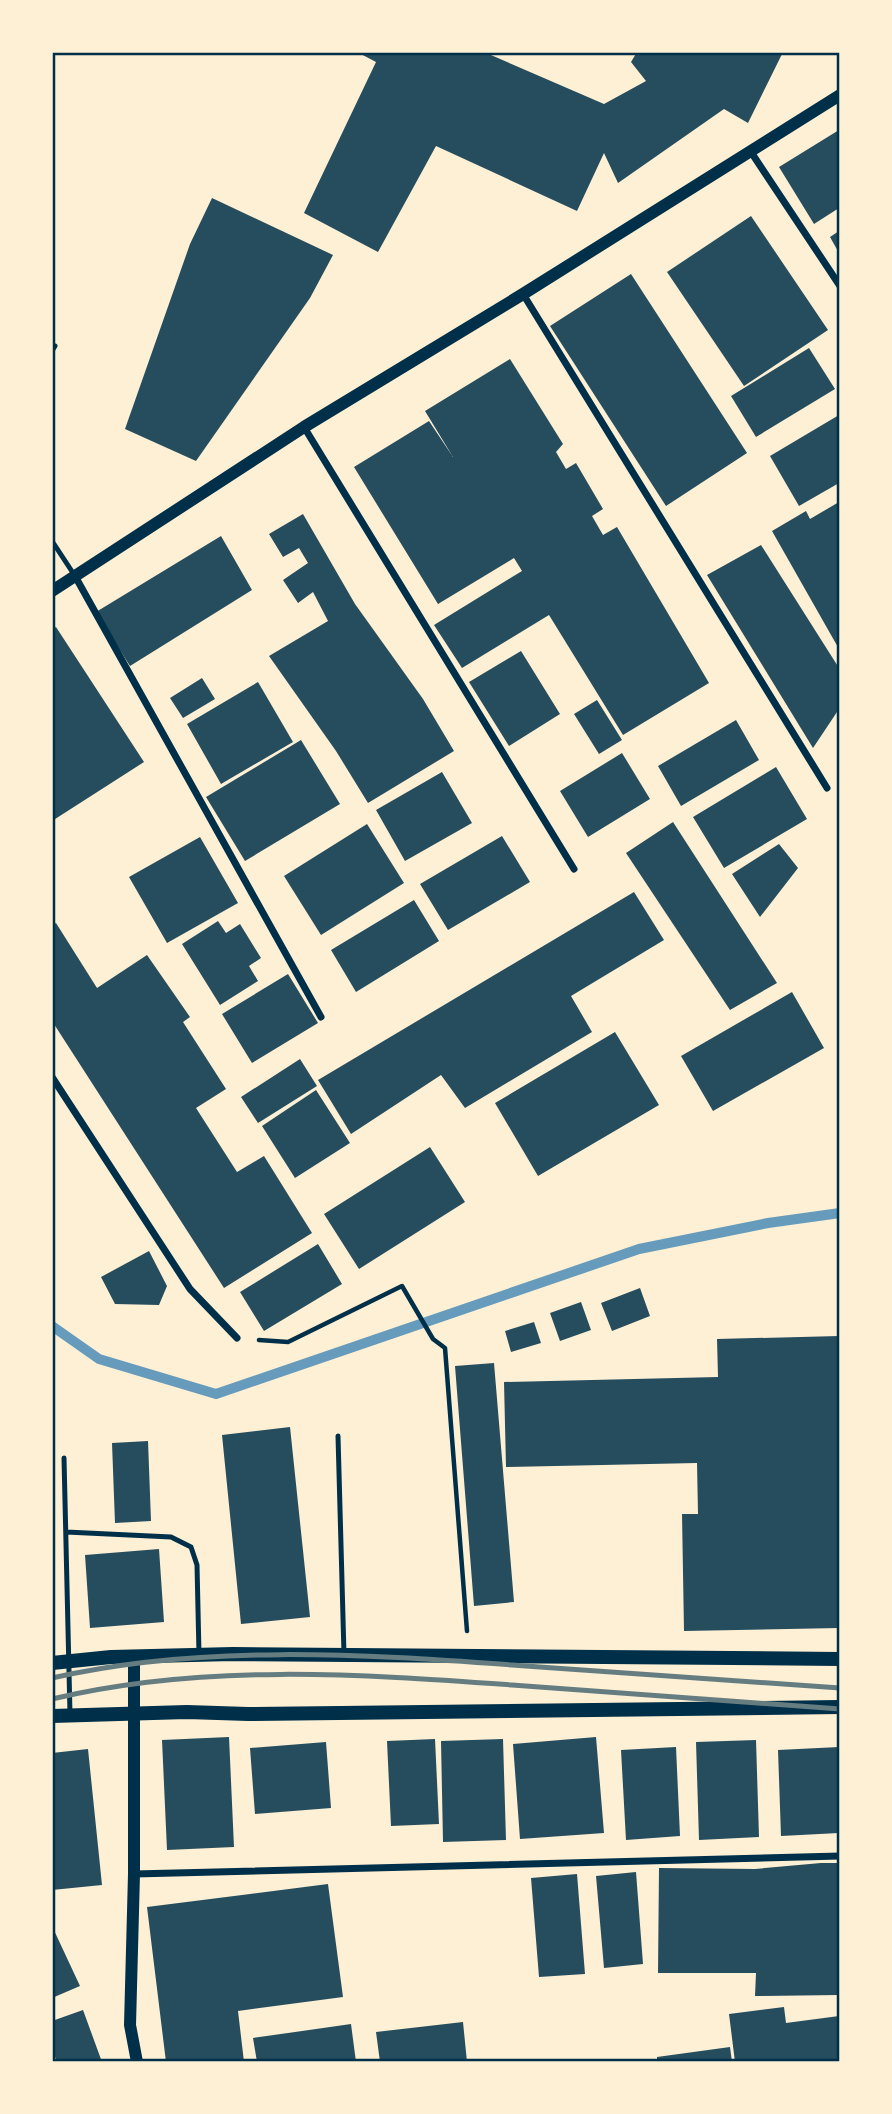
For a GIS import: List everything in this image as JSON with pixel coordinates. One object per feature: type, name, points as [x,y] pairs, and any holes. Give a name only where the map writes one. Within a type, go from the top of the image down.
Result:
[{"type":"main road","points":[[52,1663],[199,1654],[839,1659]]},
{"type":"main road","points":[[52,1716],[187,1712],[248,1714],[839,1707]]},
{"type":"street","points":[[52,591],[303,427],[523,294],[839,95]]},
{"type":"street","points":[[751,152],[839,286]]},
{"type":"street","points":[[523,294],[827,788]]},
{"type":"street","points":[[303,427],[574,869]]},
{"type":"street","points":[[75,576],[321,1017]]},
{"type":"street","points":[[52,1077],[190,1289],[237,1338]]},
{"type":"street","points":[[134,1657],[134,1874],[130,2025],[137,2062]]},
{"type":"street","points":[[134,1874],[839,1856]]},
{"type":"lane","points":[[52,541],[75,576]]},
{"type":"lane","points":[[338,1436],[344,1655]]},
{"type":"lane","points":[[64,1458],[70,1714]]},
{"type":"lane","points":[[66,1532],[171,1537],[191,1547],[197,1565],[199,1654]]},
{"type":"path","points":[[237,1338],[288,1342],[402,1286],[433,1339],[446,1348],[469,1657]]},
{"type":"building","points":[[357,52],[484,52],[604,104],[646,81],[631,62],[637,52],[783,52],[748,123],[724,109],[618,183],[604,153],[577,211],[436,146],[378,252],[304,213],[376,62]]},
{"type":"building","points":[[839,130],[839,208],[814,224],[779,167]]},
{"type":"building","points":[[212,198],[333,255],[310,298],[196,461],[125,429],[190,244]]},
{"type":"building","points":[[751,216],[828,330],[744,386],[667,272]]},
{"type":"building","points":[[839,231],[839,253],[830,237]]},
{"type":"building","points":[[631,274],[747,453],[666,506],[550,326]]},
{"type":"building","points":[[809,348],[835,389],[756,437],[731,396]]},
{"type":"building","points":[[510,359],[563,444],[556,452],[566,469],[576,463],[603,509],[592,516],[603,535],[617,527],[709,683],[623,735],[549,615],[462,668],[434,625],[522,571],[514,558],[438,604],[354,467],[429,421],[453,457],[425,411]]},
{"type":"building","points":[[839,415],[839,483],[799,506],[770,456]]},
{"type":"building","points":[[839,502],[839,649],[772,531],[806,511],[810,519]]},
{"type":"building","points":[[303,514],[355,604],[423,699],[454,751],[368,803],[336,751],[269,656],[328,621],[313,592],[298,603],[283,580],[308,563],[299,548],[283,557],[269,534]]},
{"type":"building","points":[[221,536],[252,590],[130,666],[96,612]]},
{"type":"building","points":[[761,545],[839,668],[839,709],[813,748],[707,575]]},
{"type":"building","points":[[56,627],[144,762],[52,821],[52,629]]},
{"type":"building","points":[[521,651],[560,714],[509,746],[469,682]]},
{"type":"building","points":[[202,678],[215,699],[183,718],[170,698]]},
{"type":"building","points":[[258,682],[293,742],[221,784],[187,724]]},
{"type":"building","points":[[597,700],[622,740],[599,754],[574,714]]},
{"type":"building","points":[[736,720],[759,760],[681,806],[658,766]]},
{"type":"building","points":[[301,740],[340,804],[245,861],[206,797]]},
{"type":"building","points":[[622,753],[650,799],[588,837],[560,791]]},
{"type":"building","points":[[776,767],[807,819],[724,868],[693,817]]},
{"type":"building","points":[[442,772],[472,823],[405,861],[376,810]]},
{"type":"building","points":[[673,822],[777,983],[730,1010],[626,853]]},
{"type":"building","points":[[367,824],[404,883],[321,935],[284,876]]},
{"type":"building","points":[[502,836],[530,882],[448,930],[420,884]]},
{"type":"building","points":[[200,837],[238,903],[167,943],[129,877]]},
{"type":"building","points":[[779,844],[798,868],[760,917],[732,874]]},
{"type":"building","points":[[634,892],[664,940],[571,996],[592,1032],[465,1108],[441,1075],[351,1134],[318,1080]]},
{"type":"building","points":[[414,900],[439,941],[356,992],[331,950]]},
{"type":"building","points":[[218,921],[226,933],[240,924],[261,958],[249,966],[258,981],[220,1005],[182,944]]},
{"type":"building","points":[[56,923],[97,988],[147,955],[190,1017],[183,1022],[226,1089],[196,1108],[237,1172],[264,1156],[312,1233],[224,1288],[52,1021],[52,925]]},
{"type":"building","points":[[288,974],[318,1023],[252,1063],[222,1014]]},
{"type":"building","points":[[792,992],[824,1048],[713,1111],[681,1056]]},
{"type":"building","points":[[615,1032],[659,1105],[538,1176],[495,1103]]},
{"type":"building","points":[[300,1059],[317,1086],[258,1123],[241,1097]]},
{"type":"building","points":[[316,1090],[350,1143],[295,1178],[262,1126]]},
{"type":"building","points":[[430,1147],[465,1202],[359,1269],[324,1214]]},
{"type":"building","points":[[318,1244],[342,1284],[264,1331],[240,1292]]},
{"type":"building","points":[[149,1251],[167,1286],[159,1305],[115,1304],[101,1277]]},
{"type":"building","points":[[640,1288],[650,1316],[612,1331],[601,1303]]},
{"type":"building","points":[[581,1302],[591,1330],[560,1341],[550,1313]]},
{"type":"building","points":[[534,1322],[541,1343],[511,1352],[505,1331]]},
{"type":"building","points":[[839,1336],[839,1628],[684,1631],[682,1514],[698,1514],[697,1463],[506,1467],[504,1382],[718,1377],[717,1339]]},
{"type":"building","points":[[494,1363],[514,1602],[474,1606],[455,1366]]},
{"type":"building","points":[[290,1427],[310,1617],[241,1624],[222,1435]]},
{"type":"building","points":[[148,1441],[151,1521],[115,1523],[112,1443]]},
{"type":"building","points":[[159,1549],[164,1622],[90,1628],[85,1555]]},
{"type":"building","points":[[229,1737],[234,1847],[167,1850],[162,1740]]},
{"type":"building","points":[[596,1737],[604,1833],[520,1839],[513,1744]]},
{"type":"building","points":[[435,1739],[439,1824],[391,1826],[387,1741]]},
{"type":"building","points":[[503,1739],[506,1840],[443,1842],[441,1741]]},
{"type":"building","points":[[756,1740],[759,1837],[699,1840],[696,1742]]},
{"type":"building","points":[[326,1742],[331,1808],[255,1814],[250,1748]]},
{"type":"building","points":[[676,1747],[680,1836],[626,1840],[621,1750]]},
{"type":"building","points":[[839,1747],[839,1833],[781,1836],[778,1750]]},
{"type":"building","points":[[88,1749],[102,1885],[52,1890],[52,1753]]},
{"type":"building","points":[[839,1863],[839,1995],[755,1996],[756,1973],[658,1973],[659,1868],[755,1869]]},
{"type":"building","points":[[636,1872],[643,1964],[604,1968],[596,1876]]},
{"type":"building","points":[[577,1874],[585,1974],[539,1977],[531,1878]]},
{"type":"building","points":[[328,1884],[343,1997],[238,2011],[244,2062],[166,2062],[147,1907]]},
{"type":"building","points":[[52,1926],[80,1986],[52,1998]]},
{"type":"building","points":[[784,2007],[786,2023],[839,2016],[839,2062],[735,2062],[729,2014]]},
{"type":"building","points":[[83,2010],[102,2062],[57,2062],[52,2049],[52,2021]]},
{"type":"building","points":[[463,2022],[467,2062],[380,2062],[376,2032]]},
{"type":"building","points":[[351,2024],[356,2062],[257,2062],[253,2038]]},
{"type":"building","points":[[730,2047],[732,2062],[657,2062],[657,2057]]},
{"type":"waterway","points":[[52,1326],[99,1359],[216,1394],[639,1249],[768,1223],[840,1213]]},
{"type":"railway","points":[[52,1678],[108,1667],[166,1660],[223,1656],[339,1655],[840,1688]]},
{"type":"railway","points":[[52,1699],[166,1680],[281,1674],[397,1677],[840,1709]]}]
